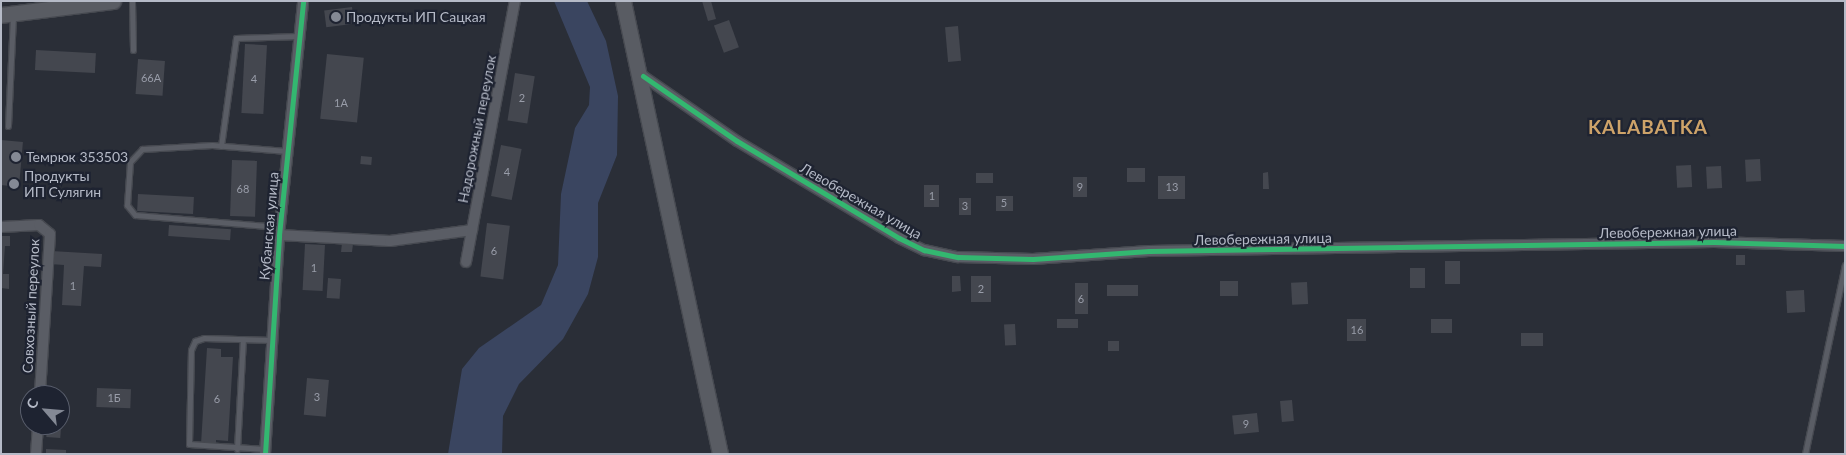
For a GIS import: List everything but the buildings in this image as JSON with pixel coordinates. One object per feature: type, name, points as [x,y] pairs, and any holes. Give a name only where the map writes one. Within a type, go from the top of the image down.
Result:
[{"type":"street","points":[[7,14],[113,1]]},
{"type":"street","name":"Кубанская улица","points":[[265,452],[279,231],[303,1]]},
{"type":"street","name":"Надорожный переулок","points":[[466,262],[515,1]]},
{"type":"street","points":[[623,1],[643,76],[720,454]]},
{"type":"street","name":"Левобережная улица","points":[[643,76],[736,141],[899,238],[924,250],[958,257],[1024,259],[1149,251],[1714,242],[1845,246]]},
{"type":"street","name":"Совхозный переулок","points":[[1,227],[39,225],[50,234],[41,385]]},
{"type":"street","points":[[279,231],[390,241],[472,230]]},
{"type":"street","points":[[36,454],[37,435]]},
{"type":"lane","points":[[132,1],[133,50]]},
{"type":"lane","points":[[7,14],[8,126]]},
{"type":"lane","points":[[221,146],[236,38],[299,36]]},
{"type":"lane","points":[[279,231],[129,212],[134,153],[221,146],[287,151]]},
{"type":"lane","points":[[1805,454],[1845,265]]},
{"type":"lane","points":[[237,448],[243,340]]},
{"type":"lane","points":[[265,452],[188,444],[187,416],[195,342],[272,340]]},
{"type":"water","points":[[554,1],[587,1],[606,41],[618,96],[617,155],[598,203],[598,257],[588,294],[563,339],[519,384],[503,416],[502,454],[448,454],[462,369],[479,348],[541,305],[558,265],[561,194],[575,128],[589,105],[590,87]]},
{"type":"cycle path","points":[[265,454],[279,235],[303,1]]},
{"type":"cycle path","points":[[643,76],[737,141],[899,238],[924,250],[958,257],[1033,259],[1149,251],[1714,242],[1845,246]]},
{"type":"place","name":"Продукты ИП Сацкая","points":[[336,17]]},
{"type":"place","name":"Темрюк 353503","points":[[16,157]]},
{"type":"place","name":"Продукты ИП Сулягин","points":[[14,184]]},
{"type":"district","name":"KALABATKA","points":[[1648,127]]}]
